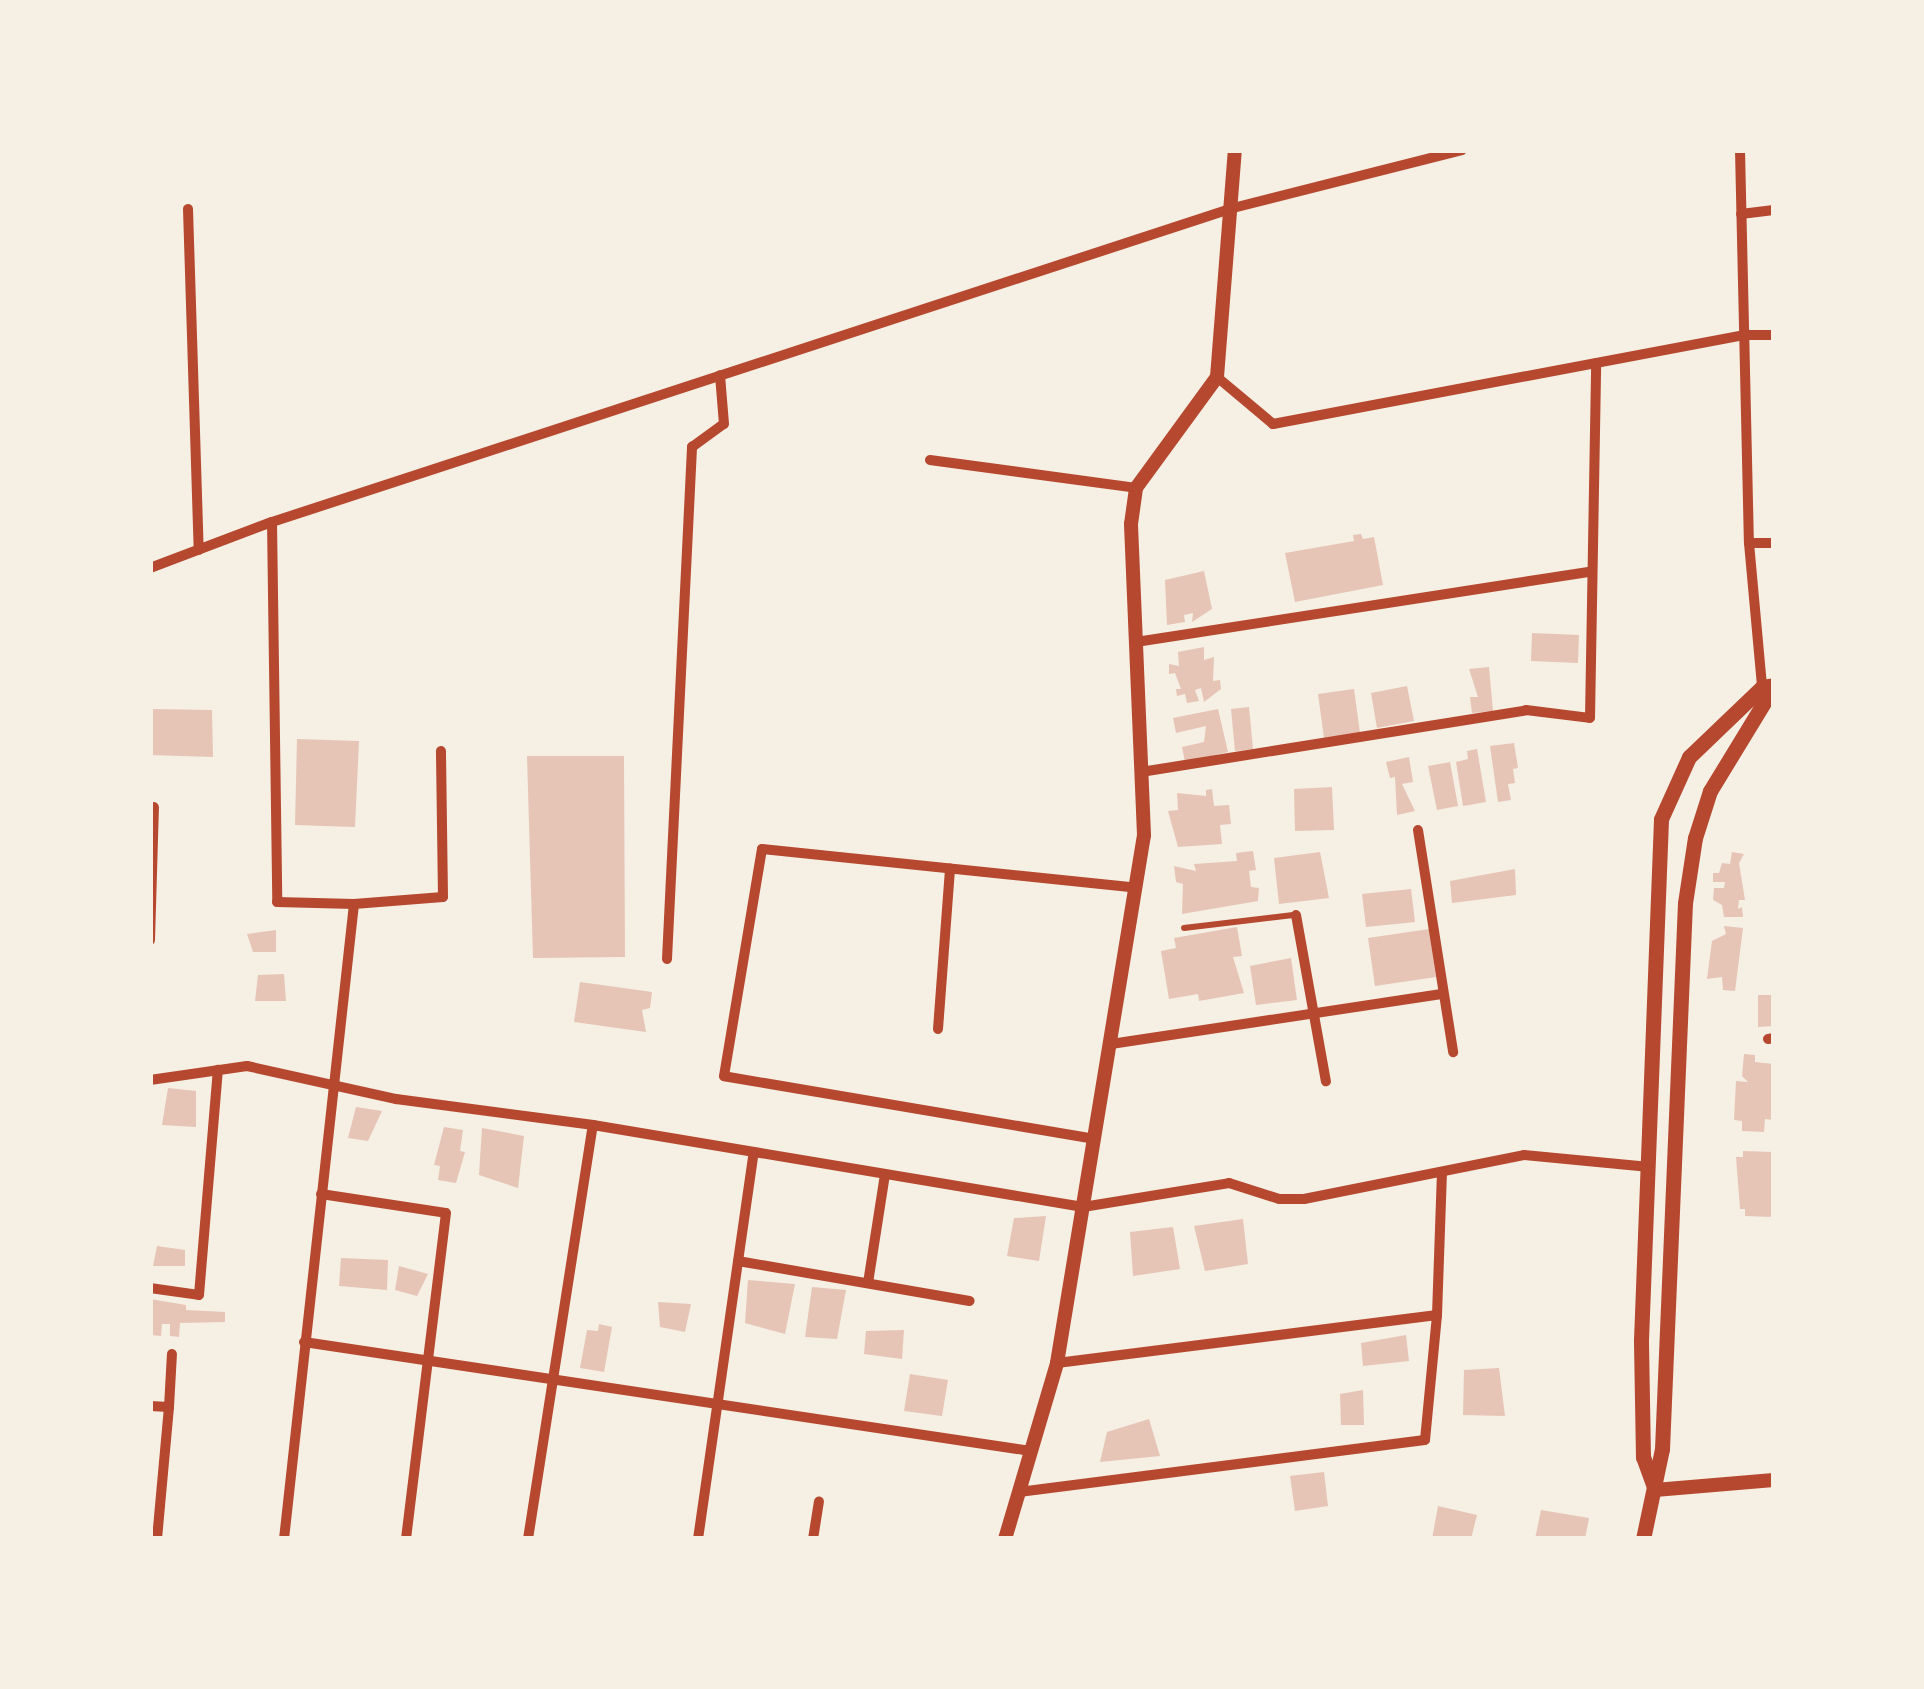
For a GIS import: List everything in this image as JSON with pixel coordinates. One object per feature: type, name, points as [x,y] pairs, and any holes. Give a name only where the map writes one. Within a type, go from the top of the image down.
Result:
[{"type":"main road","points":[[1655,1490],[1642,1457],[1642,1428],[1661,819],[1689,757],[1770,686]]},
{"type":"main road","points":[[1643,1539],[1663,1428],[1685,903],[1695,838],[1709,791],[1770,686]]},
{"type":"street","points":[[1005,1539],[1057,1363],[1144,835],[1131,524],[1136,488],[1217,376],[1235,150]]},
{"type":"street","points":[[150,568],[272,522],[1233,208],[1462,150]]},
{"type":"street","points":[[1740,150],[1749,543],[1770,686]]},
{"type":"street","points":[[188,208],[199,550]]},
{"type":"street","points":[[1741,214],[1774,210]]},
{"type":"street","points":[[1217,376],[1273,424],[1744,335],[1774,334]]},
{"type":"street","points":[[1141,772],[1526,710],[1590,718],[1595,363]]},
{"type":"street","points":[[667,959],[692,447],[724,424],[720,375]]},
{"type":"street","points":[[930,460],[1136,488]]},
{"type":"street","points":[[272,522],[277,902],[354,904],[443,897],[442,751]]},
{"type":"street","points":[[1749,543],[1774,543]]},
{"type":"street","points":[[1136,642],[1592,572]]},
{"type":"street","points":[[150,940],[154,807]]},
{"type":"street","points":[[1418,830],[1453,1052]]},
{"type":"street","points":[[1095,1139],[724,1076],[762,849],[1137,888]]},
{"type":"street","points":[[938,1029],[950,868]]},
{"type":"street","points":[[284,1539],[354,904]]},
{"type":"street","points":[[1296,915],[1326,1081]]},
{"type":"street","points":[[1111,1044],[1442,994]]},
{"type":"street","points":[[150,1080],[247,1066],[396,1100],[593,1125],[1083,1207],[1229,1183],[1279,1199],[1304,1199],[1524,1155],[1649,1167]]},
{"type":"street","points":[[150,1288],[199,1295],[218,1070]]},
{"type":"street","points":[[528,1539],[593,1125]]},
{"type":"street","points":[[698,1539],[754,1152]]},
{"type":"street","points":[[1019,1492],[1425,1440],[1437,1315],[1442,1172]]},
{"type":"street","points":[[868,1283],[885,1174]]},
{"type":"street","points":[[321,1194],[446,1213],[406,1539]]},
{"type":"street","points":[[738,1261],[970,1301]]},
{"type":"street","points":[[1057,1363],[1437,1315]]},
{"type":"street","points":[[304,1342],[1031,1451]]},
{"type":"street","points":[[157,1539],[172,1354]]},
{"type":"street","points":[[150,1406],[169,1406]]},
{"type":"street","points":[[1655,1490],[1774,1480]]},
{"type":"street","points":[[813,1539],[819,1501]]},
{"type":"lane","points":[[1184,928],[1296,915]]},
{"type":"building","points":[[1361,534],[1363,539],[1374,537],[1383,585],[1295,602],[1285,553],[1354,541],[1353,535]]},
{"type":"building","points":[[1204,571],[1212,609],[1192,622],[1193,613],[1184,615],[1185,622],[1167,625],[1165,580]]},
{"type":"building","points":[[1532,633],[1579,635],[1578,663],[1531,661]]},
{"type":"building","points":[[1204,647],[1204,660],[1214,657],[1213,681],[1220,680],[1221,689],[1204,702],[1201,688],[1195,690],[1199,701],[1187,703],[1185,694],[1177,696],[1176,689],[1181,689],[1175,673],[1169,674],[1169,664],[1179,666],[1178,652]]},
{"type":"building","points":[[1489,667],[1493,711],[1472,713],[1470,697],[1478,697],[1469,669]]},
{"type":"building","points":[[1407,686],[1414,721],[1377,728],[1371,693]]},
{"type":"building","points":[[1354,689],[1360,733],[1324,738],[1318,694]]},
{"type":"building","points":[[1249,707],[1253,749],[1235,751],[1231,709]]},
{"type":"building","points":[[150,709],[212,710],[213,757],[150,755]]},
{"type":"building","points":[[1218,709],[1228,752],[1185,762],[1182,747],[1204,742],[1206,726],[1176,733],[1173,718]]},
{"type":"building","points":[[297,739],[359,741],[355,827],[295,825]]},
{"type":"building","points":[[1514,743],[1518,768],[1513,769],[1515,783],[1508,784],[1511,800],[1498,802],[1490,746]]},
{"type":"building","points":[[1477,749],[1486,802],[1463,806],[1456,762],[1468,759],[1467,751]]},
{"type":"building","points":[[527,756],[624,756],[625,957],[533,958]]},
{"type":"building","points":[[1409,757],[1413,782],[1402,784],[1415,811],[1397,815],[1395,777],[1390,778],[1386,762]]},
{"type":"building","points":[[1450,762],[1458,806],[1437,810],[1428,766]]},
{"type":"building","points":[[1332,787],[1334,830],[1295,831],[1294,789]]},
{"type":"building","points":[[1212,789],[1214,806],[1229,805],[1231,824],[1220,825],[1222,844],[1178,847],[1168,811],[1178,810],[1177,793],[1206,796],[1206,790]]},
{"type":"building","points":[[1253,851],[1256,870],[1249,871],[1251,887],[1259,888],[1258,901],[1182,914],[1183,884],[1176,882],[1174,866],[1196,871],[1194,864],[1237,861],[1236,853]]},
{"type":"building","points":[[1320,852],[1329,898],[1279,904],[1274,858]]},
{"type":"building","points":[[1732,852],[1744,854],[1739,863],[1745,900],[1739,900],[1738,909],[1742,907],[1743,917],[1724,917],[1722,905],[1713,900],[1714,888],[1724,888],[1725,882],[1713,882],[1713,873],[1719,873],[1722,863],[1730,864]]},
{"type":"building","points":[[1515,869],[1516,895],[1452,903],[1450,881]]},
{"type":"building","points":[[1411,889],[1415,922],[1366,927],[1362,894]]},
{"type":"building","points":[[1724,926],[1743,928],[1735,991],[1723,990],[1722,977],[1707,979],[1712,941],[1726,934]]},
{"type":"building","points":[[1237,927],[1242,956],[1233,957],[1244,993],[1199,1001],[1198,994],[1169,999],[1161,951],[1176,948],[1174,938]]},
{"type":"building","points":[[1429,929],[1436,977],[1375,986],[1368,938]]},
{"type":"building","points":[[276,930],[276,952],[253,952],[247,934]]},
{"type":"building","points":[[1291,958],[1297,1000],[1256,1005],[1250,966]]},
{"type":"building","points":[[284,974],[286,1001],[255,1001],[258,975]]},
{"type":"building","points":[[580,982],[652,992],[650,1008],[642,1010],[646,1032],[574,1022]]},
{"type":"building","points":[[1758,995],[1774,995],[1774,1026],[1758,1027]]},
{"type":"building","points":[[1744,1054],[1755,1055],[1755,1062],[1774,1064],[1774,1120],[1765,1119],[1764,1132],[1742,1131],[1742,1121],[1734,1120],[1736,1081],[1748,1082],[1742,1076]]},
{"type":"building","points":[[168,1088],[196,1091],[196,1127],[162,1125]]},
{"type":"building","points":[[356,1107],[382,1111],[368,1141],[348,1138]]},
{"type":"building","points":[[444,1127],[463,1130],[460,1151],[465,1152],[456,1183],[438,1180],[440,1166],[434,1165]]},
{"type":"building","points":[[482,1128],[524,1136],[518,1188],[479,1175]]},
{"type":"building","points":[[1743,1151],[1774,1152],[1773,1217],[1745,1216],[1745,1209],[1740,1209],[1736,1157],[1743,1157]]},
{"type":"building","points":[[1046,1216],[1039,1261],[1007,1256],[1014,1218]]},
{"type":"building","points":[[1243,1219],[1248,1264],[1205,1271],[1194,1226]]},
{"type":"building","points":[[1173,1227],[1180,1269],[1133,1276],[1130,1232]]},
{"type":"building","points":[[157,1246],[185,1250],[185,1266],[153,1266]]},
{"type":"building","points":[[341,1258],[388,1260],[387,1290],[339,1286]]},
{"type":"building","points":[[399,1266],[428,1274],[417,1296],[395,1290]]},
{"type":"building","points":[[748,1280],[795,1284],[785,1334],[745,1323]]},
{"type":"building","points":[[812,1287],[846,1290],[837,1339],[805,1337]]},
{"type":"building","points":[[150,1299],[186,1305],[186,1310],[225,1312],[225,1322],[180,1323],[179,1337],[170,1336],[170,1324],[162,1324],[161,1336],[151,1335]]},
{"type":"building","points":[[658,1302],[691,1304],[685,1332],[660,1327]]},
{"type":"building","points":[[599,1324],[612,1327],[604,1372],[580,1368],[587,1330],[598,1331]]},
{"type":"building","points":[[904,1330],[902,1359],[864,1354],[866,1331]]},
{"type":"building","points":[[1406,1335],[1409,1361],[1363,1366],[1361,1343]]},
{"type":"building","points":[[1499,1368],[1505,1416],[1463,1415],[1464,1370]]},
{"type":"building","points":[[910,1374],[948,1380],[942,1416],[904,1411]]},
{"type":"building","points":[[1363,1390],[1364,1425],[1341,1425],[1340,1394]]},
{"type":"building","points":[[1149,1419],[1160,1456],[1100,1462],[1107,1432]]},
{"type":"building","points":[[1324,1472],[1328,1506],[1295,1511],[1290,1476]]},
{"type":"building","points":[[1438,1506],[1477,1515],[1471,1539],[1432,1539]]},
{"type":"building","points":[[1541,1510],[1589,1518],[1585,1539],[1535,1539]]}]
